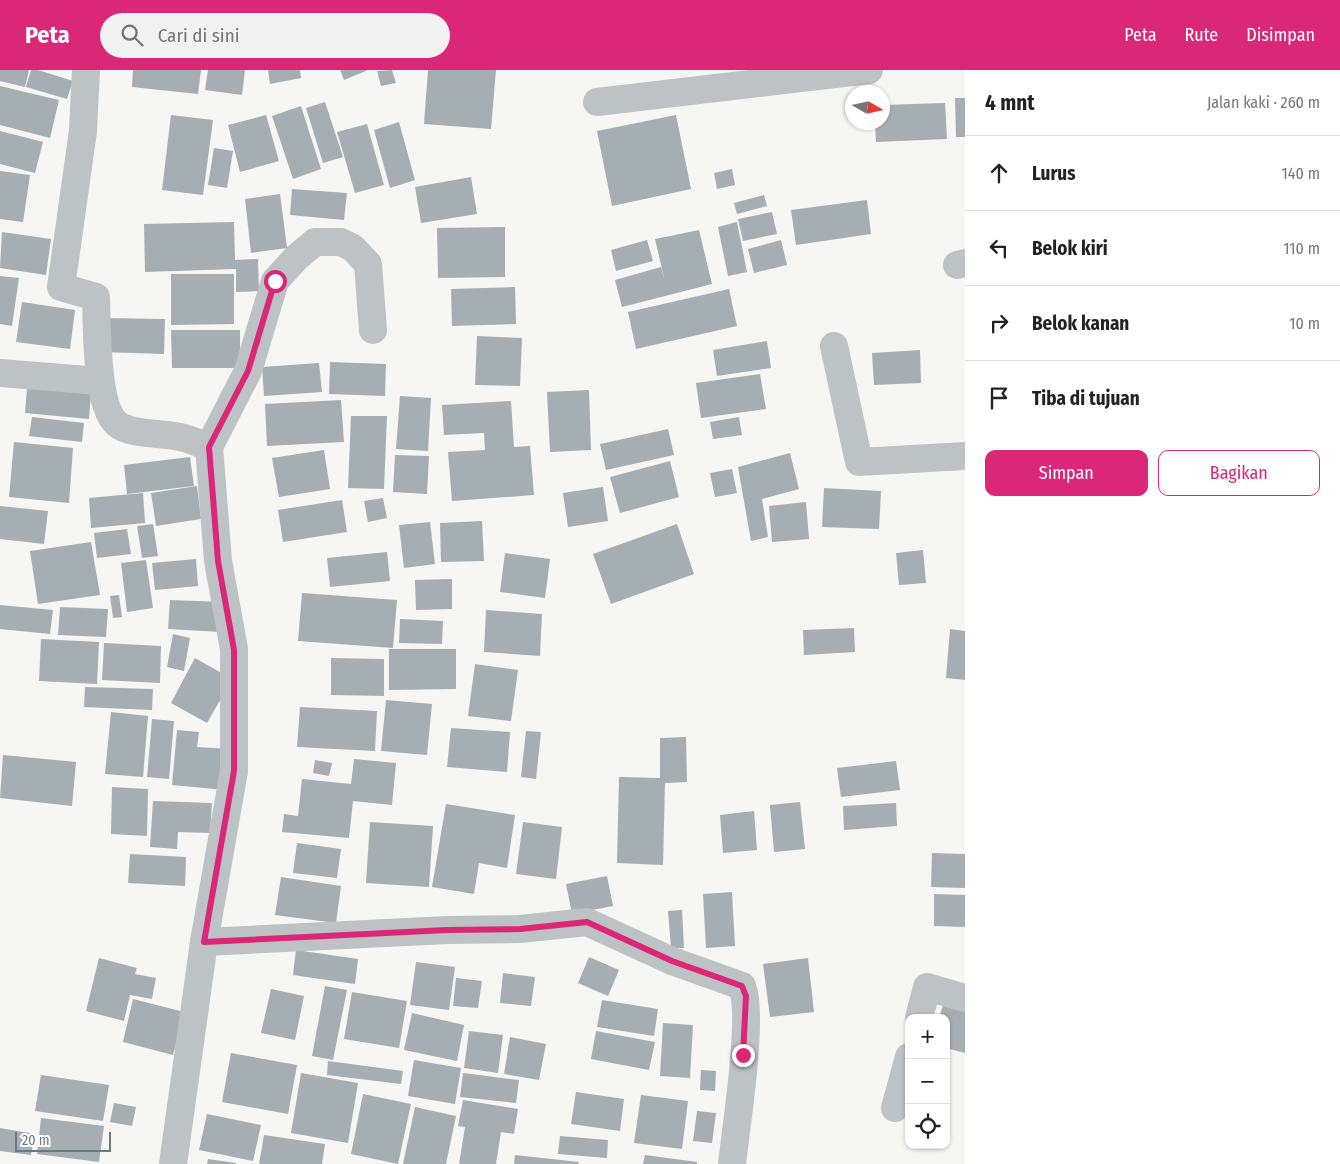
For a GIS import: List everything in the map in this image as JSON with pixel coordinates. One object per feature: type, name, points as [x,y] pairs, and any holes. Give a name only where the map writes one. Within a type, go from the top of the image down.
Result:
[{"type":"street","points":[[86,70],[83,131],[61,287],[96,297],[99,381],[110,415],[118,426],[184,438],[209,447]]},
{"type":"street","points":[[597,102],[869,70]]},
{"type":"street","points":[[172,1164],[204,942],[234,771],[234,650],[218,561],[209,447],[248,371],[275,281],[296,258],[315,242],[340,242],[353,248],[368,264],[373,330]]},
{"type":"street","points":[[834,346],[859,462],[965,456]]},
{"type":"street","points":[[0,373],[99,381]]},
{"type":"street","points":[[204,942],[447,930],[520,929],[587,922],[672,961],[742,986],[746,996],[743,1055],[732,1164]]},
{"type":"street","points":[[920,1014],[927,987],[965,998]]},
{"type":"street","points":[[895,1108],[908,1059]]},
{"type":"building","points":[[0,70],[29,70],[25,87],[0,81]]},
{"type":"building","points":[[31,70],[38,70],[73,81],[67,99],[26,87]]},
{"type":"building","points":[[133,70],[201,70],[198,94],[132,87]]},
{"type":"building","points":[[208,70],[245,70],[242,95],[205,90]]},
{"type":"building","points":[[268,70],[300,70],[301,78],[270,84]]},
{"type":"building","points":[[340,70],[368,70],[344,80]]},
{"type":"building","points":[[392,70],[396,83],[381,86],[377,71]]},
{"type":"building","points":[[428,70],[496,70],[491,129],[424,124]]},
{"type":"building","points":[[0,86],[59,100],[50,138],[0,125]]},
{"type":"building","points":[[955,98],[965,98],[965,137],[956,137]]},
{"type":"building","points":[[325,102],[343,157],[323,163],[306,108]]},
{"type":"building","points":[[945,103],[947,139],[876,142],[875,130],[890,130],[890,105]]},
{"type":"building","points":[[301,106],[321,169],[293,179],[272,116]]},
{"type":"building","points":[[171,115],[213,120],[203,195],[162,190]]},
{"type":"building","points":[[266,115],[279,161],[240,172],[228,125]]},
{"type":"building","points":[[676,115],[691,189],[612,206],[597,131]]},
{"type":"building","points":[[399,122],[415,180],[390,188],[374,130]]},
{"type":"building","points":[[367,124],[384,185],[355,193],[337,132]]},
{"type":"building","points":[[0,131],[43,142],[35,173],[0,164]]},
{"type":"building","points":[[214,148],[233,151],[227,188],[208,185]]},
{"type":"building","points":[[732,169],[735,185],[717,189],[714,173]]},
{"type":"building","points":[[0,171],[30,175],[23,222],[0,219]]},
{"type":"building","points":[[471,177],[477,214],[421,223],[415,187]]},
{"type":"building","points":[[292,189],[347,193],[344,220],[290,215]]},
{"type":"building","points":[[280,194],[287,248],[251,253],[245,199]]},
{"type":"building","points":[[764,195],[767,206],[737,214],[734,203]]},
{"type":"building","points":[[867,200],[871,234],[796,245],[791,210]]},
{"type":"building","points":[[772,212],[777,234],[743,241],[738,219]]},
{"type":"building","points":[[234,222],[235,260],[258,259],[259,291],[236,292],[236,269],[145,272],[144,224]]},
{"type":"building","points":[[737,222],[747,272],[728,276],[718,227]]},
{"type":"building","points":[[505,227],[505,277],[438,278],[437,228]]},
{"type":"building","points":[[699,230],[712,284],[622,307],[615,280],[661,267],[665,282],[655,239]]},
{"type":"building","points":[[2,232],[51,239],[46,275],[0,268]]},
{"type":"building","points":[[647,240],[653,261],[616,271],[611,250]]},
{"type":"building","points":[[781,240],[787,265],[754,273],[748,249]]},
{"type":"building","points":[[171,274],[234,274],[234,324],[171,325]]},
{"type":"building","points":[[0,276],[19,278],[12,326],[0,324]]},
{"type":"building","points":[[515,287],[516,324],[452,326],[451,289]]},
{"type":"building","points":[[729,289],[737,326],[636,349],[628,312]]},
{"type":"building","points":[[22,302],[75,310],[70,349],[16,342]]},
{"type":"building","points":[[102,318],[165,319],[164,354],[101,352]]},
{"type":"building","points":[[171,330],[240,330],[240,368],[172,368]]},
{"type":"building","points":[[477,336],[522,338],[520,386],[475,385]]},
{"type":"building","points":[[767,341],[771,368],[717,376],[713,350]]},
{"type":"building","points":[[920,350],[921,383],[874,385],[872,353]]},
{"type":"building","points":[[330,362],[386,364],[385,396],[329,394]]},
{"type":"building","points":[[319,363],[322,392],[264,396],[262,367]]},
{"type":"building","points":[[760,374],[766,409],[701,418],[696,383]]},
{"type":"building","points":[[27,388],[91,394],[89,419],[25,413]]},
{"type":"building","points":[[589,390],[591,450],[550,452],[547,392]]},
{"type":"building","points":[[400,396],[431,398],[428,451],[396,449]]},
{"type":"building","points":[[341,400],[344,442],[267,446],[265,404]]},
{"type":"building","points":[[511,401],[514,447],[530,446],[534,495],[452,501],[448,452],[485,450],[484,433],[444,435],[442,405]]},
{"type":"building","points":[[351,416],[387,416],[384,489],[348,488]]},
{"type":"building","points":[[32,417],[84,423],[82,442],[29,436]]},
{"type":"building","points":[[739,417],[742,435],[713,439],[710,422]]},
{"type":"building","points":[[668,429],[674,455],[606,470],[600,444]]},
{"type":"building","points":[[14,442],[73,448],[69,503],[9,497]]},
{"type":"building","points":[[324,450],[330,489],[279,497],[272,458]]},
{"type":"building","points":[[790,453],[799,489],[762,499],[768,537],[751,541],[738,467]]},
{"type":"building","points":[[395,455],[429,456],[427,494],[393,492]]},
{"type":"building","points":[[190,457],[194,486],[127,494],[124,465]]},
{"type":"building","points":[[670,461],[679,497],[620,513],[610,477]]},
{"type":"building","points":[[732,469],[737,493],[715,497],[710,473]]},
{"type":"building","points":[[197,486],[201,519],[156,526],[151,493]]},
{"type":"building","points":[[603,487],[608,521],[568,527],[563,493]]},
{"type":"building","points":[[824,488],[881,491],[879,529],[822,527]]},
{"type":"building","points":[[143,493],[145,523],[91,528],[89,498]]},
{"type":"building","points":[[383,498],[387,518],[368,522],[364,501]]},
{"type":"building","points":[[342,500],[347,532],[283,542],[278,510]]},
{"type":"building","points":[[806,502],[809,539],[772,542],[769,506]]},
{"type":"building","points":[[0,506],[48,511],[44,544],[0,539]]},
{"type":"building","points":[[482,521],[484,561],[441,562],[440,523]]},
{"type":"building","points":[[430,522],[435,564],[404,568],[399,525]]},
{"type":"building","points":[[153,524],[158,556],[142,558],[137,526]]},
{"type":"building","points":[[677,524],[694,574],[611,604],[593,554]]},
{"type":"building","points":[[127,529],[131,554],[97,558],[94,533]]},
{"type":"building","points":[[91,542],[100,595],[38,604],[30,551]]},
{"type":"building","points":[[923,550],[926,583],[899,585],[896,553]]},
{"type":"building","points":[[387,552],[390,581],[330,587],[327,558]]},
{"type":"building","points":[[505,553],[550,559],[545,598],[500,592]]},
{"type":"building","points":[[196,559],[198,586],[155,590],[152,563]]},
{"type":"building","points":[[146,560],[153,608],[127,612],[121,563]]},
{"type":"building","points":[[452,579],[452,609],[416,610],[415,580]]},
{"type":"building","points":[[302,593],[397,600],[393,648],[298,641]]},
{"type":"building","points":[[119,595],[122,617],[113,618],[110,596]]},
{"type":"building","points":[[170,600],[223,602],[221,632],[168,629]]},
{"type":"building","points":[[0,605],[53,610],[50,634],[0,629]]},
{"type":"building","points":[[60,607],[108,609],[106,637],[58,635]]},
{"type":"building","points":[[486,610],[542,614],[540,656],[484,652]]},
{"type":"building","points":[[400,619],[443,621],[442,644],[399,643]]},
{"type":"building","points":[[854,628],[855,652],[804,655],[803,630]]},
{"type":"building","points":[[950,629],[965,631],[965,680],[946,678]]},
{"type":"building","points":[[173,634],[190,638],[184,671],[167,667]]},
{"type":"building","points":[[41,639],[99,642],[97,684],[39,681]]},
{"type":"building","points":[[104,643],[161,646],[160,683],[102,680]]},
{"type":"building","points":[[389,649],[456,649],[456,689],[389,690]]},
{"type":"building","points":[[195,658],[232,679],[207,723],[171,703]]},
{"type":"building","points":[[331,658],[384,659],[384,696],[331,695]]},
{"type":"building","points":[[475,664],[518,670],[511,721],[468,716]]},
{"type":"building","points":[[85,687],[153,689],[152,710],[84,707]]},
{"type":"building","points":[[386,700],[432,704],[427,755],[381,751]]},
{"type":"building","points":[[300,707],[377,711],[375,751],[297,747]]},
{"type":"building","points":[[111,712],[148,716],[143,777],[105,774]]},
{"type":"building","points":[[152,719],[174,721],[169,779],[147,777]]},
{"type":"building","points":[[451,728],[510,732],[507,772],[447,767]]},
{"type":"building","points":[[177,730],[199,732],[197,747],[229,749],[226,790],[172,785]]},
{"type":"building","points":[[526,731],[541,732],[536,779],[521,777]]},
{"type":"building","points":[[686,737],[687,782],[665,783],[663,865],[617,863],[619,777],[660,778],[660,738]]},
{"type":"building","points":[[3,755],[76,762],[72,806],[0,798]]},
{"type":"building","points":[[354,759],[396,763],[392,805],[353,801],[349,838],[282,832],[284,814],[298,816],[302,779],[351,784]]},
{"type":"building","points":[[315,760],[332,763],[329,776],[313,773]]},
{"type":"building","points":[[896,761],[900,790],[841,797],[837,768]]},
{"type":"building","points":[[112,787],[148,789],[147,836],[111,834]]},
{"type":"building","points":[[153,801],[212,803],[210,833],[178,832],[177,849],[150,847]]},
{"type":"building","points":[[800,802],[805,849],[774,852],[770,805]]},
{"type":"building","points":[[896,803],[897,826],[844,830],[843,806]]},
{"type":"building","points":[[446,804],[515,815],[507,868],[479,863],[474,894],[432,887]]},
{"type":"building","points":[[754,811],[757,850],[723,853],[720,815]]},
{"type":"building","points":[[370,822],[433,826],[429,887],[366,883]]},
{"type":"building","points":[[523,822],[562,827],[556,879],[516,874]]},
{"type":"building","points":[[297,843],[341,849],[337,878],[293,873]]},
{"type":"building","points":[[932,853],[965,854],[965,888],[931,887]]},
{"type":"building","points":[[130,854],[186,857],[185,886],[128,883]]},
{"type":"building","points":[[607,876],[613,906],[572,914],[566,884]]},
{"type":"building","points":[[281,877],[341,886],[336,923],[275,915]]},
{"type":"building","points":[[732,892],[735,946],[706,948],[703,894]]},
{"type":"building","points":[[934,894],[965,895],[965,927],[934,926]]},
{"type":"building","points":[[682,910],[684,948],[671,948],[668,911]]},
{"type":"building","points":[[296,950],[358,959],[355,984],[293,975]]},
{"type":"building","points":[[589,957],[619,970],[608,996],[578,983]]},
{"type":"building","points":[[99,958],[137,968],[135,974],[156,978],[152,999],[130,995],[124,1021],[86,1011]]},
{"type":"building","points":[[808,958],[814,1012],[770,1017],[763,964]]},
{"type":"building","points":[[416,962],[455,967],[449,1010],[410,1005]]},
{"type":"building","points":[[503,973],[535,977],[531,1006],[500,1003]]},
{"type":"building","points":[[456,978],[482,981],[478,1008],[453,1006]]},
{"type":"building","points":[[325,986],[347,990],[333,1060],[312,1056]]},
{"type":"building","points":[[271,989],[304,996],[295,1040],[261,1033]]},
{"type":"building","points":[[352,992],[407,1001],[399,1048],[344,1039]]},
{"type":"building","points":[[133,999],[184,1012],[173,1055],[123,1042]]},
{"type":"building","points":[[602,1000],[658,1009],[654,1036],[597,1027]]},
{"type":"building","points":[[944,1002],[965,1008],[965,1053],[950,1049],[950,1014],[940,1014]]},
{"type":"building","points":[[412,1013],[464,1025],[457,1061],[404,1050]]},
{"type":"building","points":[[663,1023],[693,1025],[690,1078],[660,1076]]},
{"type":"building","points":[[469,1031],[503,1035],[498,1073],[464,1068]]},
{"type":"building","points":[[596,1031],[655,1042],[649,1070],[591,1059]]},
{"type":"building","points":[[510,1037],[546,1044],[539,1080],[504,1074]]},
{"type":"building","points":[[231,1053],[297,1065],[288,1114],[222,1102]]},
{"type":"building","points":[[414,1060],[461,1068],[455,1104],[408,1096]]},
{"type":"building","points":[[328,1061],[403,1071],[401,1084],[327,1075]]},
{"type":"building","points":[[701,1070],[716,1071],[715,1091],[700,1090]]},
{"type":"building","points":[[301,1073],[358,1083],[348,1143],[291,1133]]},
{"type":"building","points":[[463,1073],[519,1080],[516,1103],[460,1097]]},
{"type":"building","points":[[41,1075],[109,1085],[103,1121],[35,1111]]},
{"type":"building","points":[[576,1092],[624,1099],[620,1131],[571,1124]]},
{"type":"building","points":[[363,1094],[411,1104],[398,1164],[351,1154]]},
{"type":"building","points":[[641,1095],[688,1101],[682,1149],[634,1143]]},
{"type":"building","points":[[463,1100],[518,1109],[514,1134],[501,1132],[496,1164],[459,1164],[465,1127],[458,1126]]},
{"type":"building","points":[[114,1103],[136,1107],[132,1126],[110,1122]]},
{"type":"building","points":[[415,1107],[456,1116],[446,1164],[403,1164]]},
{"type":"building","points":[[697,1111],[716,1113],[712,1143],[693,1141]]},
{"type":"building","points":[[207,1114],[261,1125],[253,1161],[199,1150]]},
{"type":"building","points":[[41,1118],[104,1126],[99,1162],[37,1154]]},
{"type":"building","points":[[0,1128],[35,1134],[31,1155],[0,1151]]},
{"type":"building","points":[[264,1135],[325,1144],[322,1164],[259,1164]]},
{"type":"building","points":[[560,1136],[608,1140],[607,1158],[558,1154]]},
{"type":"building","points":[[515,1155],[579,1162],[578,1164],[514,1164]]},
{"type":"building","points":[[645,1155],[697,1162],[697,1164],[643,1164]]},
{"type":"building","points":[[208,1159],[236,1163],[236,1164],[207,1164]]},
{"type":"route","points":[[275,281],[248,371],[209,447],[218,561],[234,650],[234,771],[204,942],[447,930],[520,929],[587,922],[672,961],[742,986],[746,996],[743,1055]]}]
